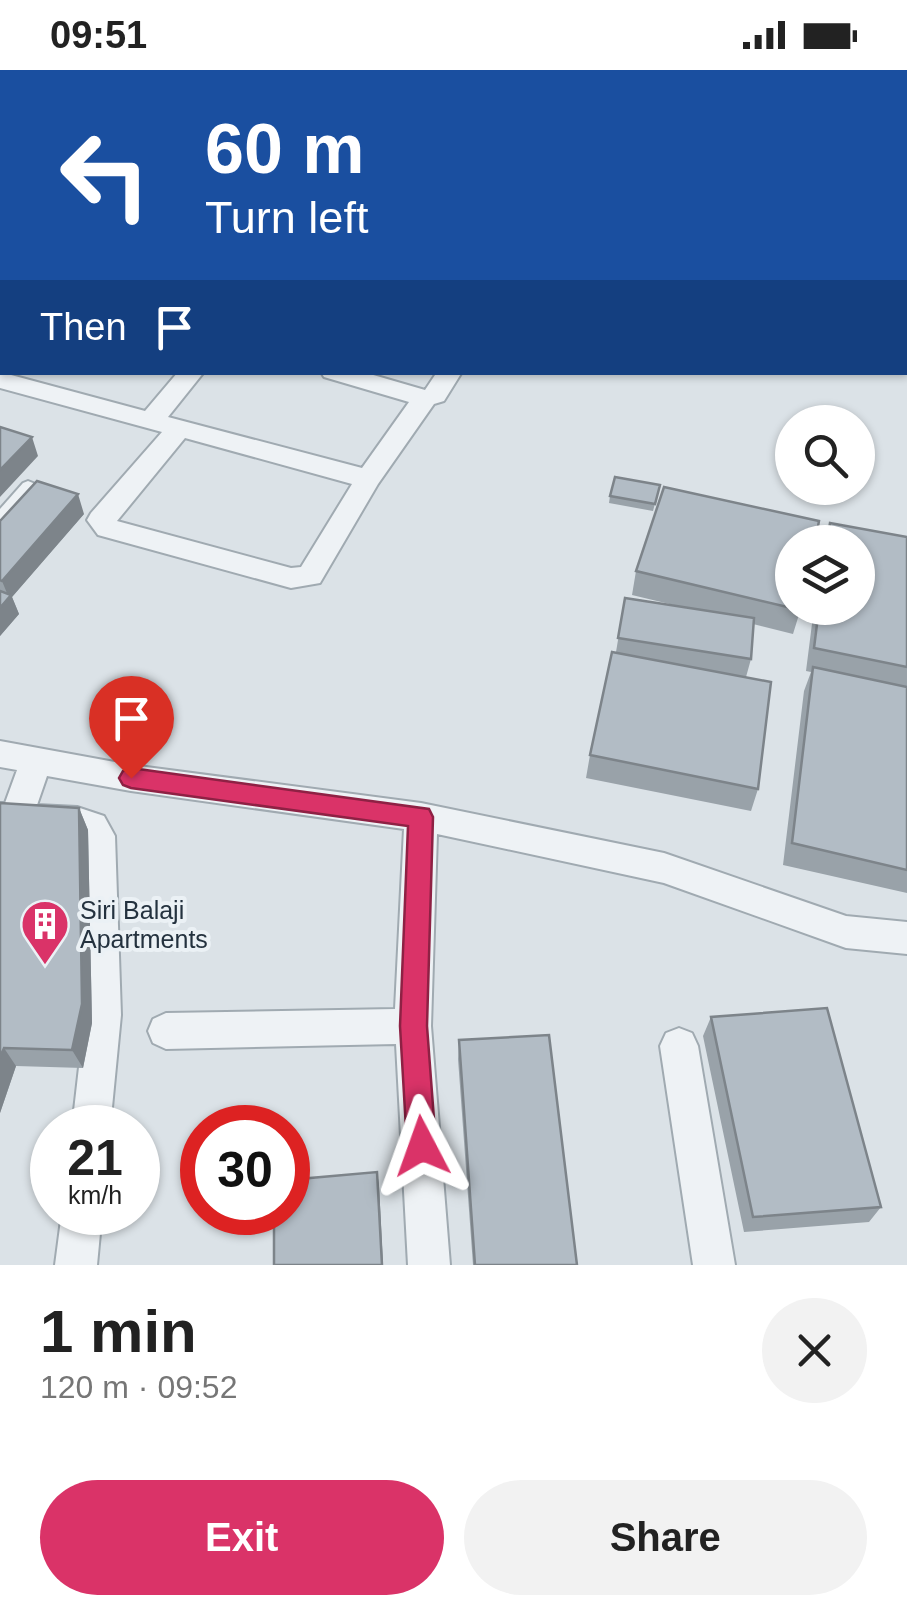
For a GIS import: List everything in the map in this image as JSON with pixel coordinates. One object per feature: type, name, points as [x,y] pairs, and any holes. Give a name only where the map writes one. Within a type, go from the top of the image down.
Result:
[{"type":"street","points":[[150,421],[189,375]]},
{"type":"street","points":[[343,375],[425,398],[435,395],[448,375]]},
{"type":"street","points":[[0,380],[368,479]]},
{"type":"street","points":[[179,428],[101,520],[108,528],[291,578],[310,576],[368,479],[425,398]]},
{"type":"street","points":[[94,1105],[104,1016],[98,836],[92,826],[77,821],[8,817],[11,762],[420,817],[664,868],[846,932],[907,938]]},
{"type":"street","points":[[420,817],[414,1026],[430,1265]]},
{"type":"street","points":[[166,1031],[414,1026]]},
{"type":"street","points":[[679,1046],[714,1265]]},
{"type":"street","points":[[76,1265],[79,1235]]},
{"type":"lane","points":[[0,518],[28,486]]},
{"type":"building","points":[[0,427],[32,437],[0,470]]},
{"type":"building","points":[[615,477],[660,485],[655,504],[610,496]]},
{"type":"building","points":[[37,481],[78,494],[2,581],[0,521]]},
{"type":"building","points":[[664,487],[819,521],[818,525],[775,525],[775,604],[636,571]]},
{"type":"building","points":[[875,531],[907,537],[907,667],[814,648],[817,625],[875,625]]},
{"type":"building","points":[[0,591],[11,595],[0,608]]},
{"type":"building","points":[[625,598],[754,618],[751,659],[618,638]]},
{"type":"building","points":[[612,652],[771,682],[758,789],[590,755]]},
{"type":"building","points":[[813,667],[907,687],[907,870],[792,843]]},
{"type":"building","name":"Siri Balaji Apartments","points":[[0,803],[79,808],[82,1004],[72,1050],[4,1048],[0,1058]]},
{"type":"building","points":[[827,1008],[881,1207],[753,1217],[711,1017]]},
{"type":"building","points":[[549,1035],[577,1265],[475,1265],[459,1040]]},
{"type":"building","points":[[377,1172],[382,1265],[274,1265],[274,1235],[310,1235],[310,1178]]},
{"type":"place","name":"Siri Balaji Apartments","points":[[45,966]]},
{"type":"route","points":[[131,778],[420,817],[414,1026],[422,1146]]}]
